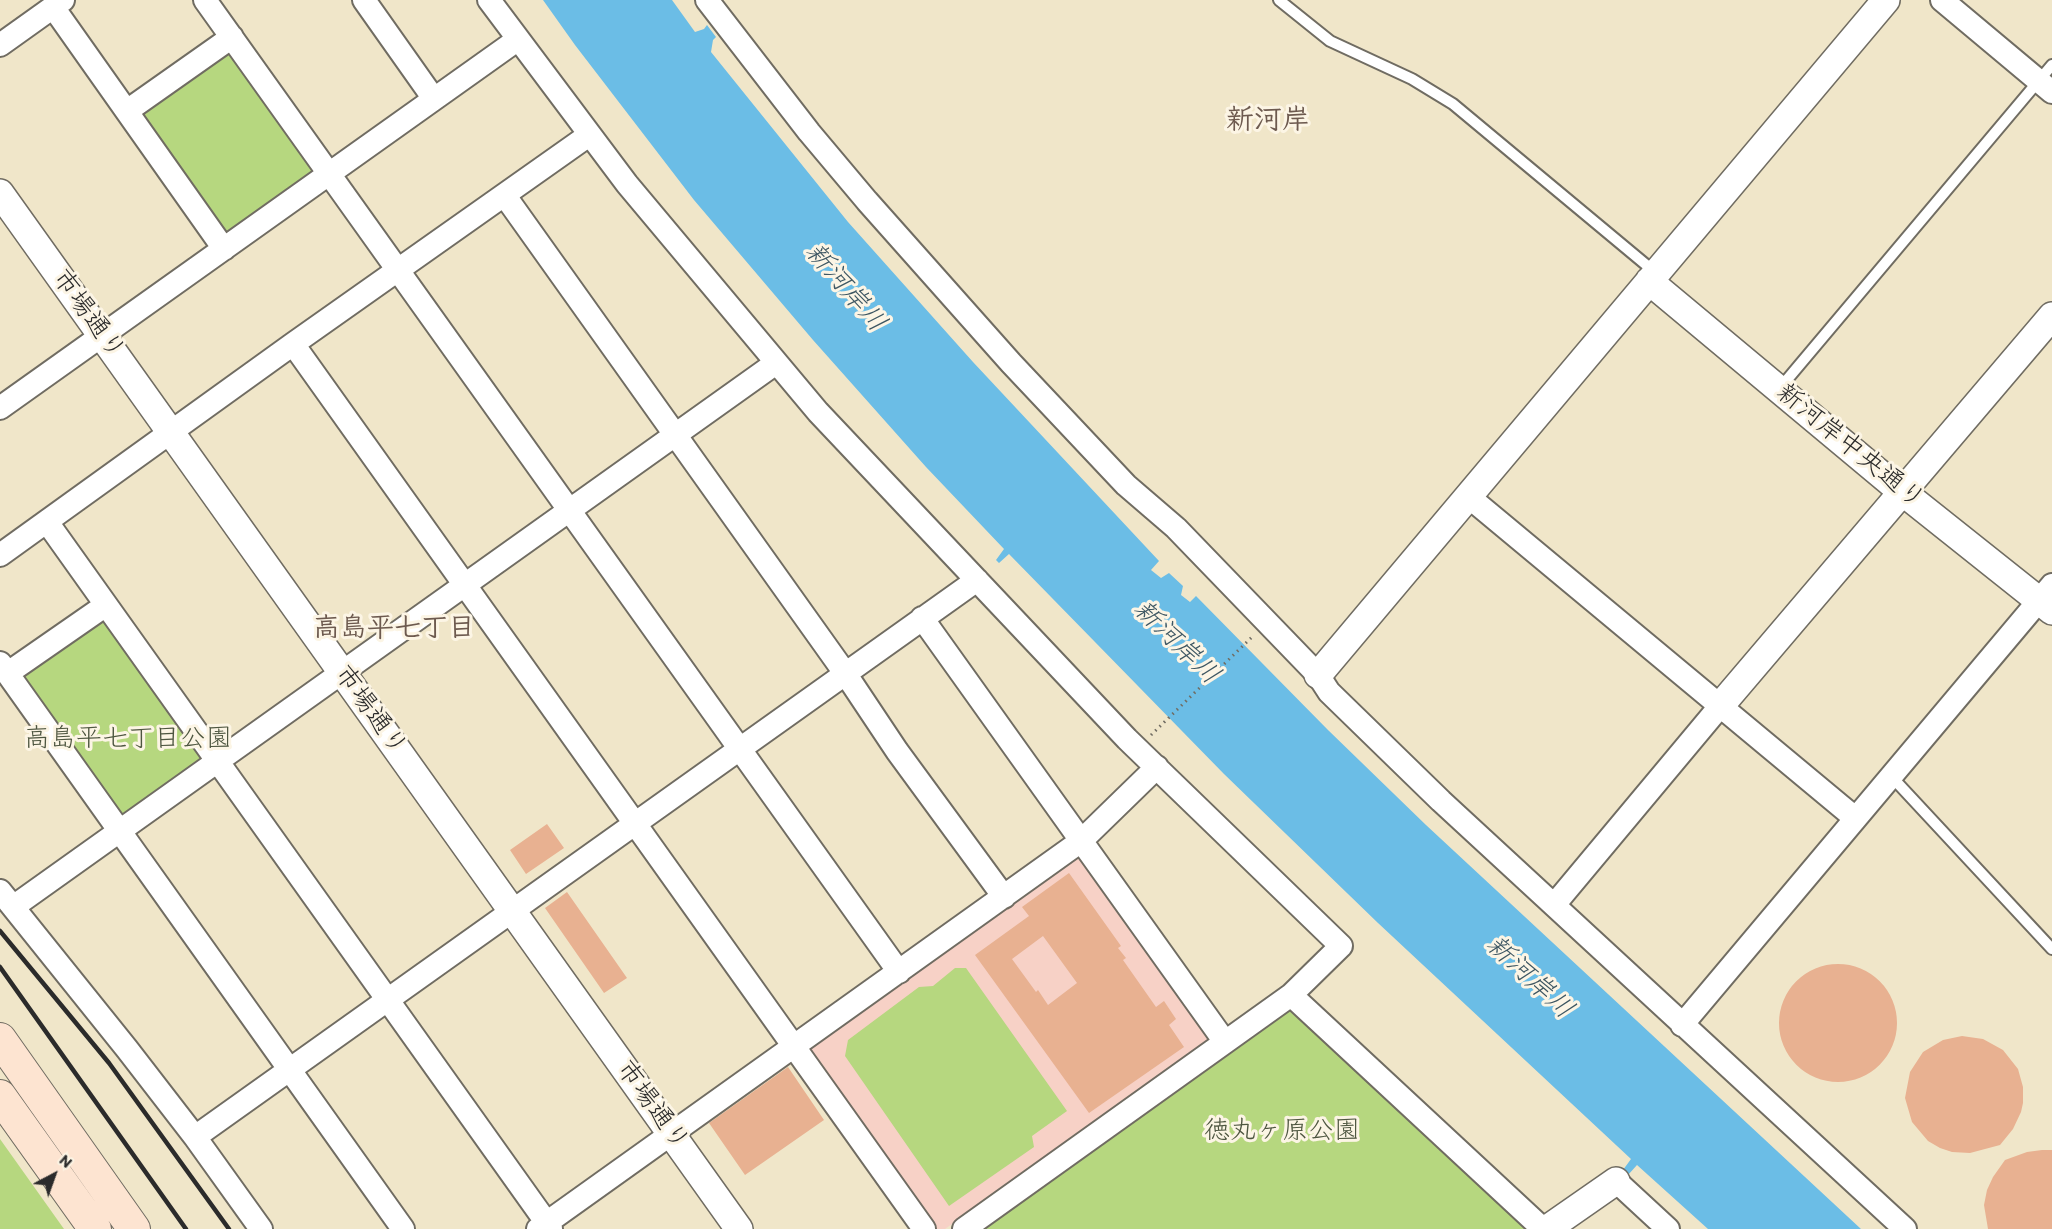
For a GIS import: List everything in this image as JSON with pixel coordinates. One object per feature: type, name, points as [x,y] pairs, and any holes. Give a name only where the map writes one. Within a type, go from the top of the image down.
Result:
[{"type":"main road","points":[[0,1039],[134,1229]]},
{"type":"main road","points":[[0,1096],[95,1229]]},
{"type":"street","points":[[205,0],[899,972]]},
{"type":"street","points":[[364,0],[434,99]]},
{"type":"street","points":[[489,0],[627,183],[776,363],[847,444],[1127,739],[1341,945],[1291,995],[964,1229]]},
{"type":"street","points":[[707,0],[809,132],[874,209],[1011,363],[1126,485],[1176,528],[1318,675],[1329,692],[1398,759],[1682,1025],[1905,1229]]},
{"type":"street","points":[[1318,675],[1886,0]]},
{"type":"street","points":[[1942,0],[2048,79]]},
{"type":"street","points":[[0,45],[58,4],[128,111],[224,249]]},
{"type":"street","points":[[128,111],[232,37]]},
{"type":"street","points":[[0,408],[517,40]]},
{"type":"street","points":[[0,555],[589,135]]},
{"type":"street","name":"市場通り","points":[[0,192],[739,1229]]},
{"type":"street","points":[[505,196],[845,673],[897,752],[1004,897]]},
{"type":"street","name":"新河岸中央通り","points":[[1653,277],[1779,389],[1903,492],[2048,599]]},
{"type":"street","points":[[1554,905],[2052,316]]},
{"type":"street","points":[[293,344],[924,1229]]},
{"type":"street","points":[[261,1229],[195,1137],[127,1049],[6,899],[119,831],[776,363]]},
{"type":"street","points":[[1469,497],[1855,818]]},
{"type":"street","points":[[47,522],[387,999],[545,1227],[671,1133],[795,1047],[1081,841],[1157,767]]},
{"type":"street","points":[[195,1137],[977,580]]},
{"type":"street","points":[[1682,1025],[1891,776],[2048,599]]},
{"type":"street","points":[[105,605],[4,668],[403,1229]]},
{"type":"street","points":[[922,618],[1225,1042]]},
{"type":"street","points":[[1291,995],[1545,1229],[1616,1181],[1668,1229]]},
{"type":"lane","points":[[1279,0],[1330,41],[1413,78],[1453,104],[1653,277]]},
{"type":"lane","points":[[1779,389],[2048,79]]},
{"type":"lane","points":[[1891,776],[2052,949]]},
{"type":"path","points":[[1150,736],[1260,629]]},
{"type":"shaded area","points":[[1074,854],[1084,856],[1208,1033],[1207,1042],[945,1229],[935,1229],[808,1051],[809,1042]]},
{"type":"green space","points":[[223,51],[233,52],[314,167],[313,176],[232,233],[221,231],[141,117],[143,108]]},
{"type":"green space","name":"高島平七丁目公園","points":[[97,618],[107,620],[204,755],[202,763],[126,817],[118,816],[21,679],[22,671]]},
{"type":"green space","points":[[955,968],[966,968],[1067,1111],[1032,1136],[1034,1147],[949,1206],[845,1056],[848,1040],[919,987],[933,986]]},
{"type":"green space","name":"徳丸ヶ原公園","points":[[1287,1008],[1294,1009],[1526,1222],[1525,1229],[978,1229]]},
{"type":"green space","points":[[0,1139],[64,1229],[0,1229]]},
{"type":"water","name":"新河岸川","points":[[543,0],[672,0],[695,32],[704,29],[707,25],[716,37],[713,40],[711,52],[848,222],[973,362],[1159,561],[1151,570],[1161,578],[1169,573],[1183,586],[1181,595],[1190,602],[1196,596],[1328,730],[1426,825],[1861,1229],[1708,1229],[1637,1165],[1628,1175],[1623,1170],[1631,1159],[1378,923],[1224,774],[1009,554],[999,563],[996,560],[1004,549],[926,467],[813,340],[694,200]]},
{"type":"building","points":[[547,824],[564,848],[526,874],[510,850]]},
{"type":"building","points":[[1069,873],[1121,946],[1118,948],[1126,958],[1123,960],[1156,1007],[1164,1001],[1176,1019],[1169,1025],[1184,1047],[1089,1113],[975,955],[1029,916],[1022,907]],"holes":[[[1043,936],[1077,983],[1048,1005],[1012,959]]]},
{"type":"building","points":[[567,892],[627,978],[604,993],[545,908]]},
{"type":"building","points":[[1838,964],[1861,969],[1880,981],[1892,1000],[1897,1023],[1892,1046],[1880,1065],[1861,1077],[1838,1082],[1815,1077],[1796,1065],[1784,1046],[1779,1023],[1784,1000],[1796,981],[1815,969]]},
{"type":"building","points":[[1962,1036],[1983,1039],[2003,1050],[2018,1069],[2023,1087],[2021,1112],[2013,1129],[2000,1145],[1970,1153],[1952,1152],[1928,1141],[1912,1122],[1905,1098],[1910,1072],[1923,1052],[1943,1040]]},
{"type":"building","points":[[788,1067],[824,1120],[745,1175],[709,1123]]},
{"type":"building","points":[[2052,1150],[2052,1229],[1988,1229],[1984,1205],[1993,1177],[2005,1160],[2027,1152]]},
{"type":"railway","points":[[0,931],[109,1063],[229,1229]]},
{"type":"railway","points":[[0,967],[186,1229]]},
{"type":"district","name":"新河岸","points":[[1268,121]]},
{"type":"district","name":"高島平七丁目","points":[[394,629]]}]
